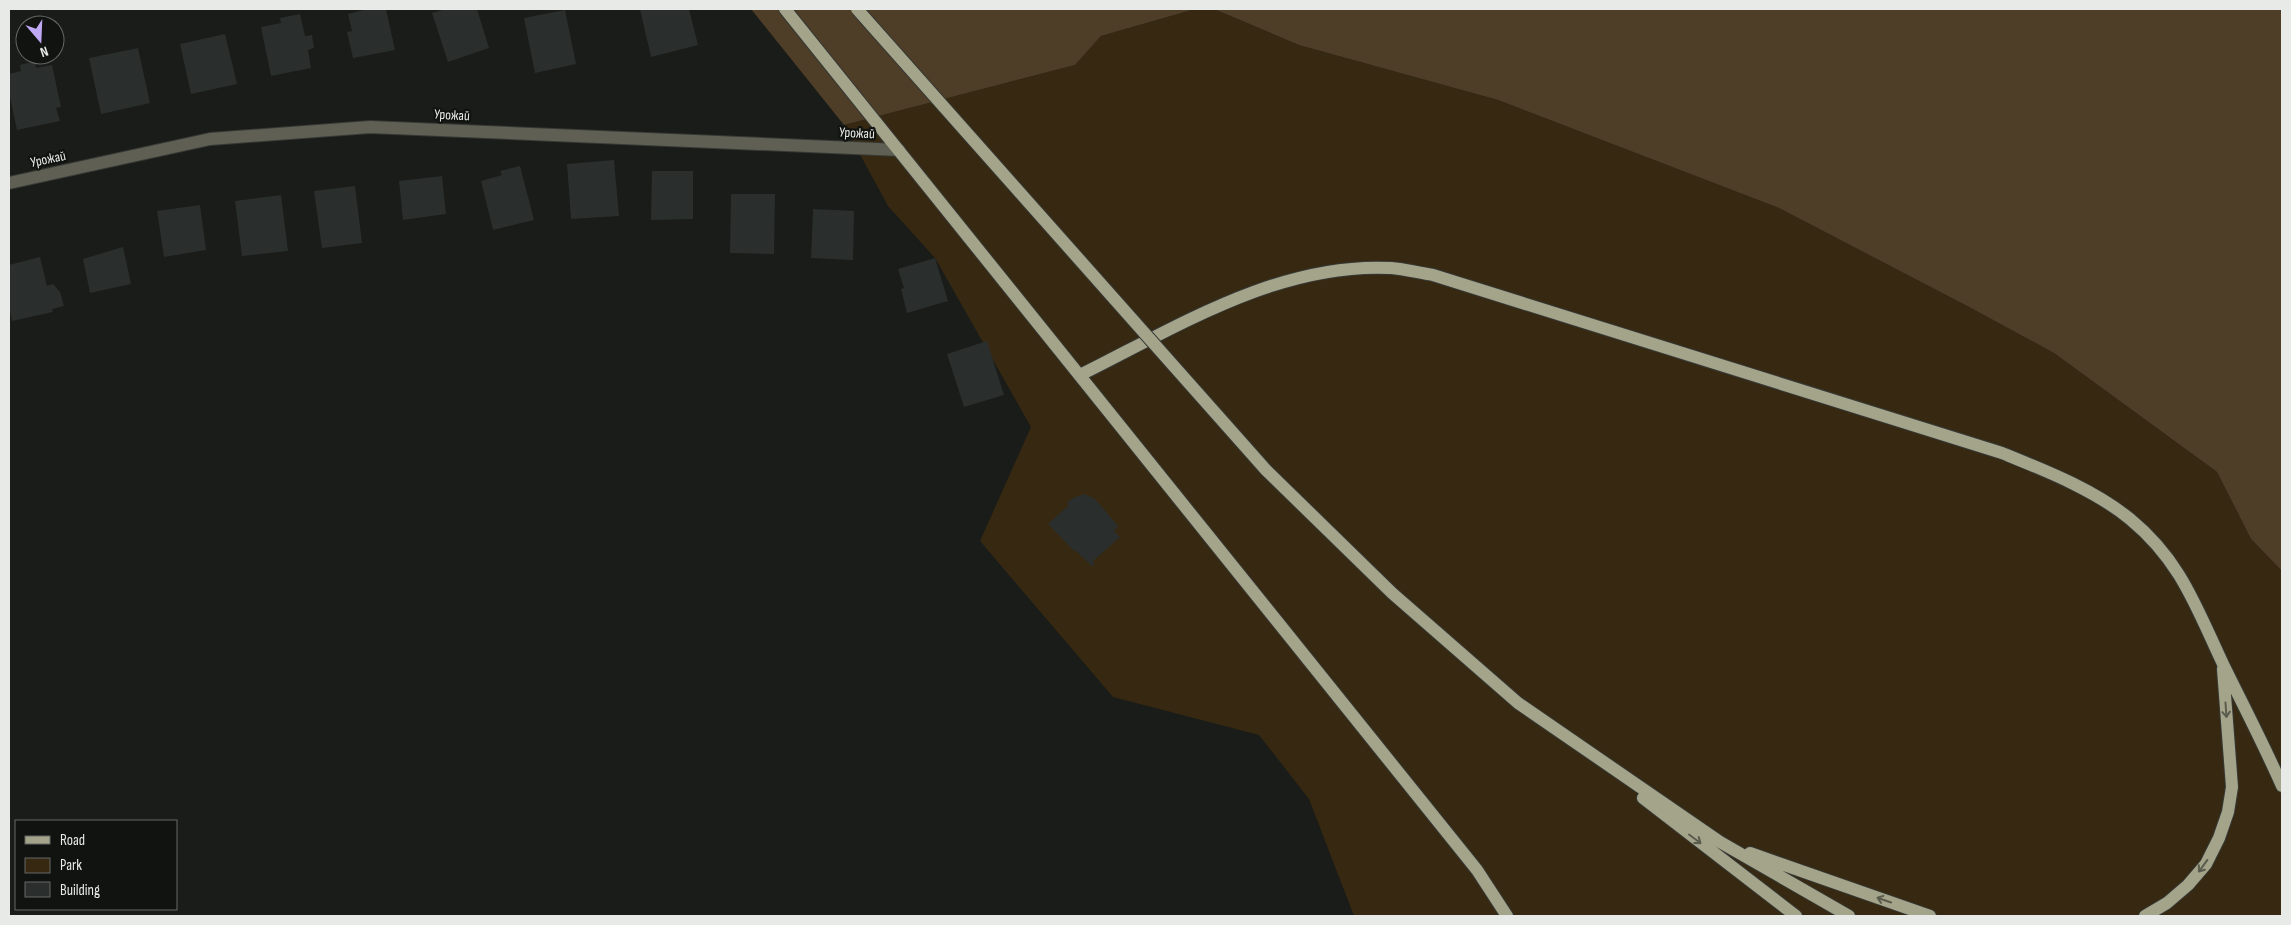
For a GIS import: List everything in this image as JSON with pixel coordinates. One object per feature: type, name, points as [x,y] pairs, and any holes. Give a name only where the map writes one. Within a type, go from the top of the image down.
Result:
[{"type":"main road","points":[[785,9],[1477,870],[1507,916]]},
{"type":"main road","points":[[857,9],[1266,470],[1392,593],[1518,702],[1796,916]]},
{"type":"main road","points":[[1080,375],[1215,308],[1262,289],[1296,279],[1344,271],[1391,268],[1433,275],[2002,454],[2050,473],[2092,494],[2129,519],[2156,545],[2182,577],[2202,614],[2222,662],[2282,786]]},
{"type":"main road","points":[[2145,916],[2167,903],[2188,885],[2206,864],[2219,838],[2228,812],[2232,787],[2222,662]]},
{"type":"main road","points":[[1518,702],[1720,842],[1849,916]]},
{"type":"main road","points":[[1720,842],[1930,916]]},
{"type":"street","name":"Урожай","points":[[9,183],[210,139],[370,127],[899,150]]},
{"type":"green space","points":[[1195,9],[1214,9],[1299,45],[1498,100],[1779,208],[2054,353],[2217,472],[2251,539],[2282,571],[2282,916],[1354,916],[1309,799],[1259,735],[1113,697],[980,541],[1031,427],[935,258],[888,206],[844,125],[1075,65],[1101,36]]},
{"type":"shaded area","points":[[751,9],[1195,9],[1101,36],[1075,65],[844,125]]},
{"type":"shaded area","points":[[1214,9],[2282,9],[2282,571],[2251,539],[2217,472],[2054,353],[1971,308],[1779,208],[1498,100],[1299,45]]},
{"type":"building","points":[[368,9],[386,9],[395,50],[353,58],[347,32],[352,31],[348,14]]},
{"type":"building","points":[[446,9],[477,9],[489,48],[448,62],[432,13]]},
{"type":"building","points":[[640,9],[689,9],[698,45],[651,57]]},
{"type":"building","points":[[565,10],[576,64],[535,73],[524,18]]},
{"type":"building","points":[[300,14],[305,36],[312,35],[314,48],[308,50],[311,68],[271,76],[261,27],[281,23],[280,18]]},
{"type":"building","points":[[225,34],[237,84],[191,94],[180,44]]},
{"type":"building","points":[[138,48],[150,103],[101,114],[89,58]]},
{"type":"building","points":[[20,65],[36,65],[36,68],[52,65],[61,107],[56,108],[60,121],[17,130],[9,92],[9,74],[21,71]]},
{"type":"building","points":[[614,160],[619,216],[571,219],[567,164]]},
{"type":"building","points":[[520,166],[534,220],[493,230],[481,181],[502,175],[500,171]]},
{"type":"building","points":[[652,171],[693,171],[693,219],[651,220]]},
{"type":"building","points":[[442,176],[446,214],[403,220],[399,181]]},
{"type":"building","points":[[355,186],[362,243],[322,248],[314,191]]},
{"type":"building","points":[[731,194],[775,194],[774,254],[730,253]]},
{"type":"building","points":[[281,195],[288,251],[242,256],[235,201]]},
{"type":"building","points":[[200,205],[206,250],[164,257],[157,211]]},
{"type":"building","points":[[813,209],[854,211],[853,260],[811,258]]},
{"type":"building","points":[[123,247],[131,284],[90,293],[83,259]]},
{"type":"building","points":[[40,257],[47,286],[53,284],[60,292],[64,306],[52,309],[53,312],[12,321],[9,306],[9,265]]},
{"type":"building","points":[[935,258],[948,301],[907,313],[901,289],[904,288],[898,269]]},
{"type":"building","points":[[987,341],[1004,395],[964,407],[947,354]]},
{"type":"building","points":[[1084,494],[1095,499],[1118,526],[1114,531],[1120,537],[1093,561],[1094,564],[1092,566],[1074,551],[1048,524],[1069,505],[1067,503],[1073,498]]}]
